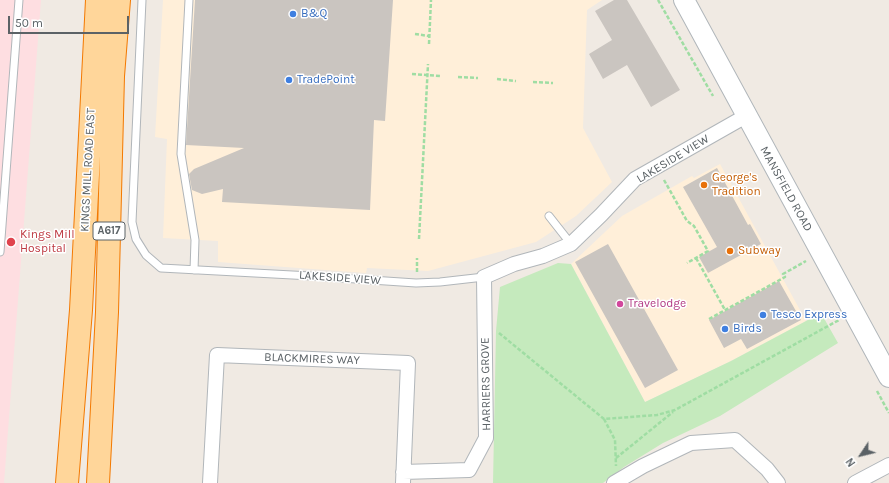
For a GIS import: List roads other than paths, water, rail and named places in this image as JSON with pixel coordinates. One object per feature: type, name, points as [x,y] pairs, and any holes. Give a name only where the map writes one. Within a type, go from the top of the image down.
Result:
[{"type":"highway","name":"KINGS MILL ROAD EAST","points":[[67,483],[80,310],[97,0]]},
{"type":"highway","name":"KINGS MILL ROAD EAST","points":[[98,483],[107,312],[113,76],[119,0]]},
{"type":"main road","name":"MANSFIELD ROAD","points":[[684,0],[889,377]]},
{"type":"street","name":"LAKESIDE VIEW","points":[[484,277],[514,264],[543,256],[571,244],[635,179],[746,116]]},
{"type":"street","name":"HARRIERS GROVE","points":[[403,478],[469,470],[486,438],[484,277]]},
{"type":"street","name":"BLACKMIRES WAY","points":[[210,483],[217,355],[408,363],[403,478]]},
{"type":"street","points":[[614,483],[643,466],[691,443],[734,440],[767,469],[778,483]]},
{"type":"street","points":[[855,483],[889,465]]},
{"type":"lane","points":[[0,252],[19,0]]},
{"type":"lane","name":"LAKESIDE VIEW","points":[[142,0],[132,222],[136,239],[146,255],[161,268],[416,283],[484,277]]},
{"type":"lane","points":[[188,0],[181,154],[194,240],[194,270]]},
{"type":"lane","points":[[549,216],[571,244]]},
{"type":"lane","points":[[89,483],[100,461]]},
{"type":"place","name":"B&Q","points":[[293,14]]},
{"type":"place","name":"TradePoint","points":[[289,80]]},
{"type":"place","name":"George's Tradition","points":[[704,185]]},
{"type":"place","name":"Kings Mill Hospital","points":[[11,242]]},
{"type":"place","name":"Subway","points":[[730,251]]},
{"type":"place","name":"Travelodge","points":[[620,304]]},
{"type":"place","name":"Tesco Express","points":[[763,315]]},
{"type":"place","name":"Birds","points":[[725,329]]}]
